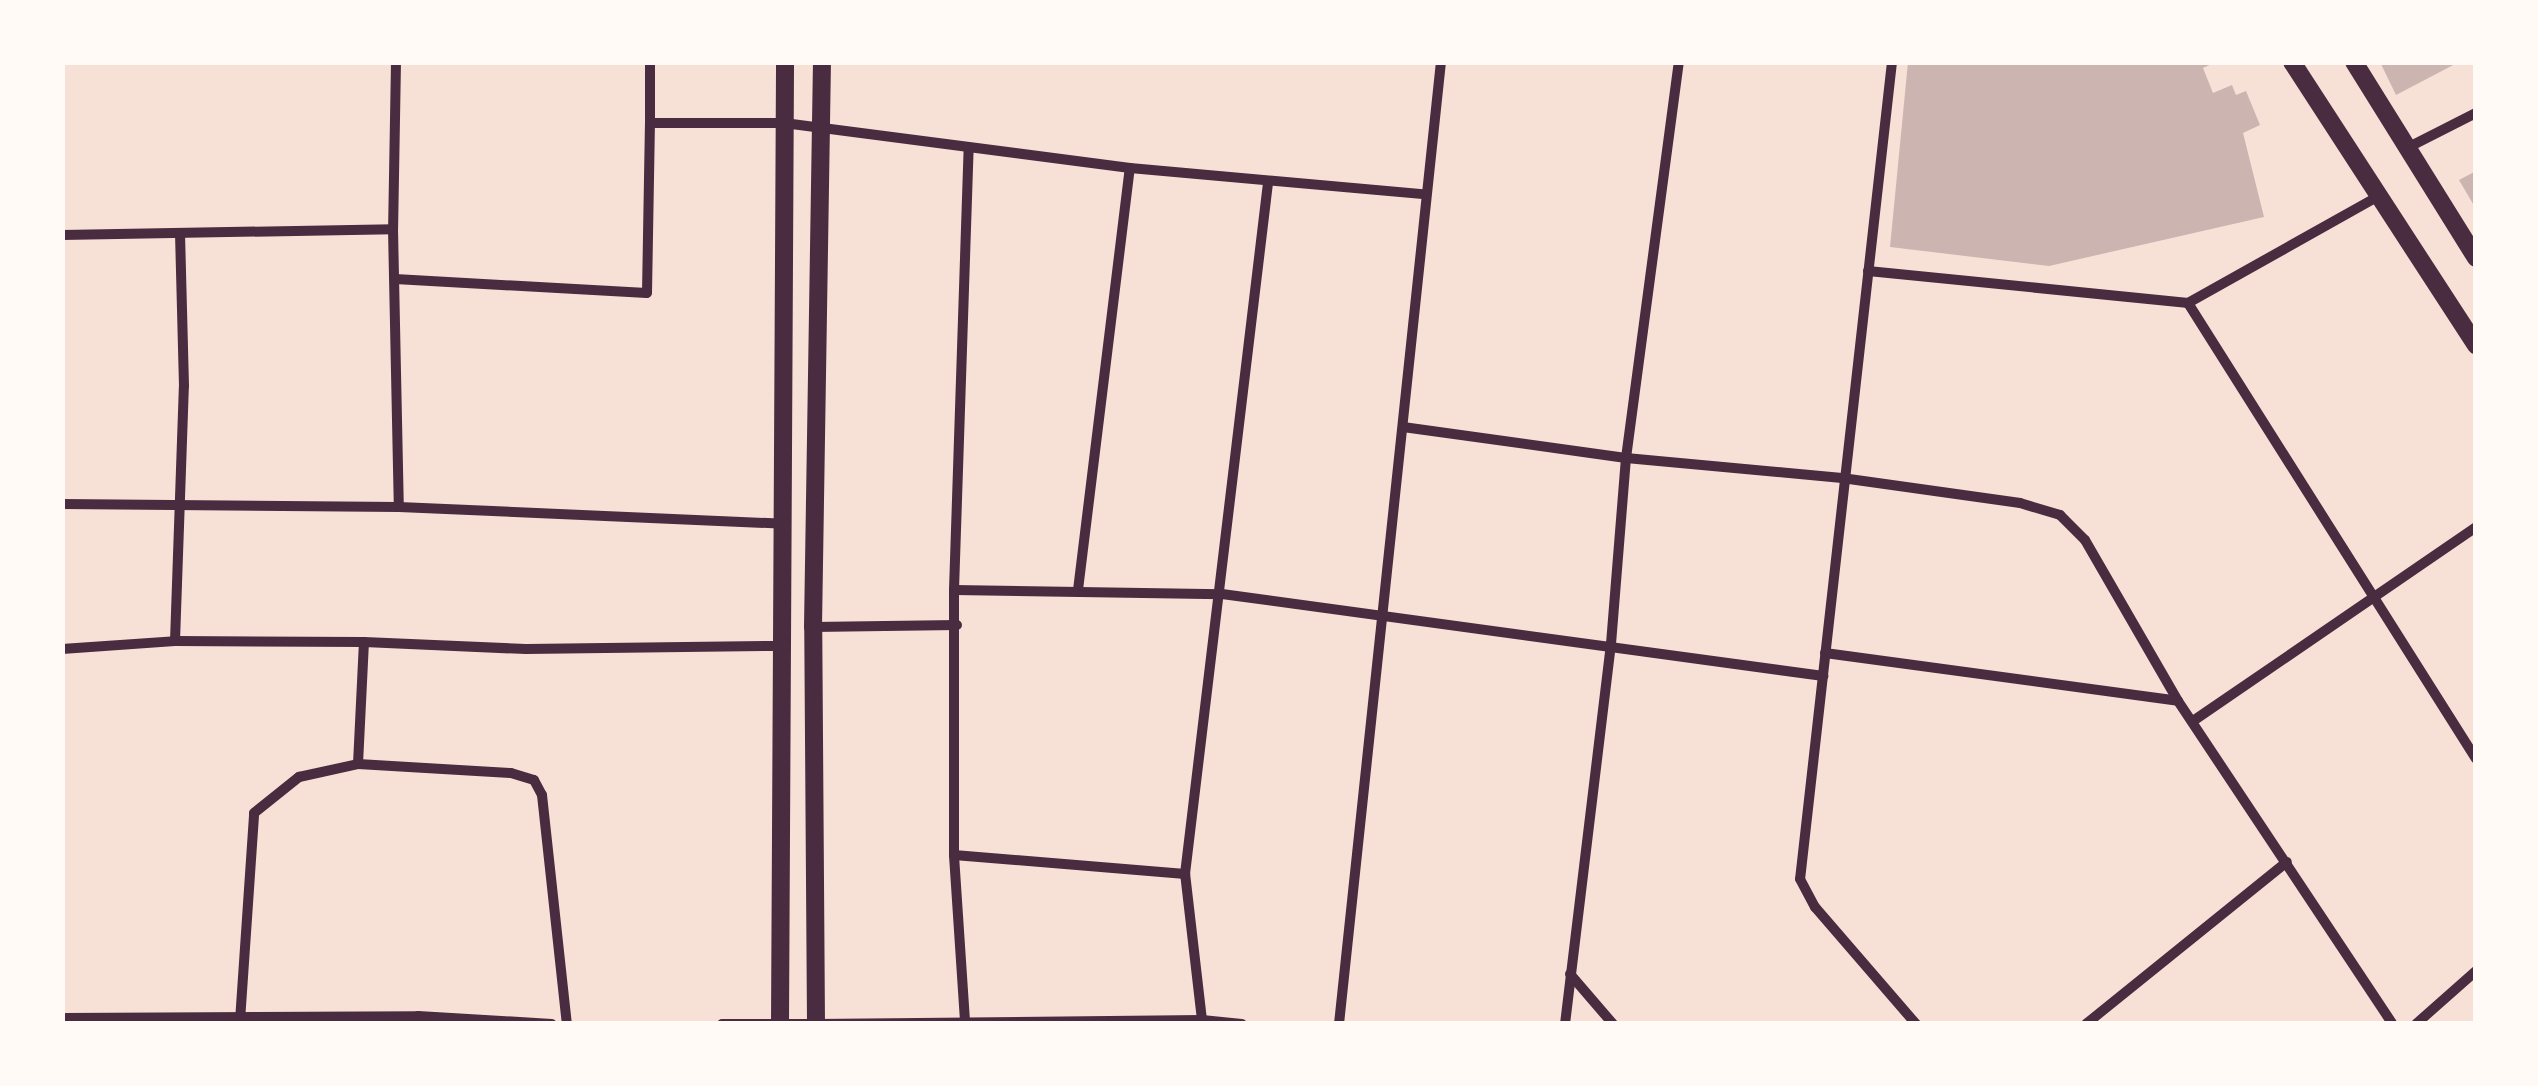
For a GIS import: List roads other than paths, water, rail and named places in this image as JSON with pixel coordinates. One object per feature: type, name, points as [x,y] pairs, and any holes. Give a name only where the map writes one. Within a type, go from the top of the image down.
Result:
[{"type":"street","points":[[396,62],[394,230],[400,508]]},
{"type":"street","points":[[395,279],[647,294],[650,62]]},
{"type":"street","points":[[780,1023],[785,62]]},
{"type":"street","points":[[816,1023],[814,627],[822,62]]},
{"type":"street","points":[[1338,1024],[1440,62]]},
{"type":"street","points":[[1565,1024],[1612,644],[1626,458],[1679,62]]},
{"type":"street","points":[[1892,62],[1842,478],[1800,879],[1815,907],[1916,1024]]},
{"type":"street","points":[[2292,62],[2476,345]]},
{"type":"street","points":[[2354,62],[2404,149],[2476,258]]},
{"type":"street","points":[[2404,149],[2476,113]]},
{"type":"street","points":[[650,123],[784,122],[1130,168],[1424,194]]},
{"type":"street","points":[[965,1021],[954,855],[954,590],[969,147]]},
{"type":"street","points":[[1078,590],[1130,168]]},
{"type":"street","points":[[1202,1020],[1185,874],[1222,594],[1268,182]]},
{"type":"street","points":[[1868,271],[2188,303],[2377,197]]},
{"type":"street","points":[[62,235],[394,230]]},
{"type":"street","points":[[175,641],[184,386],[180,233]]},
{"type":"street","points":[[2188,303],[2476,759]]},
{"type":"street","points":[[1403,427],[1626,458],[1842,478],[2020,503],[2060,514],[2084,540],[2178,701],[2393,1024]]},
{"type":"street","points":[[62,504],[400,508],[785,524]]},
{"type":"street","points":[[2193,721],[2476,527]]},
{"type":"street","points":[[954,590],[1222,594],[1612,644],[1823,676]]},
{"type":"street","points":[[814,627],[957,624]]},
{"type":"street","points":[[62,649],[175,641],[364,642],[526,649],[779,646]]},
{"type":"street","points":[[358,764],[364,642]]},
{"type":"street","points":[[1825,653],[2178,701]]},
{"type":"street","points":[[240,1021],[254,813],[299,778],[358,764],[511,772],[534,780],[542,795],[567,1024]]},
{"type":"street","points":[[954,855],[1185,874]]},
{"type":"street","points":[[2086,1024],[2287,862]]},
{"type":"street","points":[[2416,1024],[2476,971]]},
{"type":"street","points":[[1570,974],[1613,1024]]},
{"type":"street","points":[[62,1018],[552,1024]]},
{"type":"street","points":[[722,1024],[1202,1020],[1242,1024]]}]
